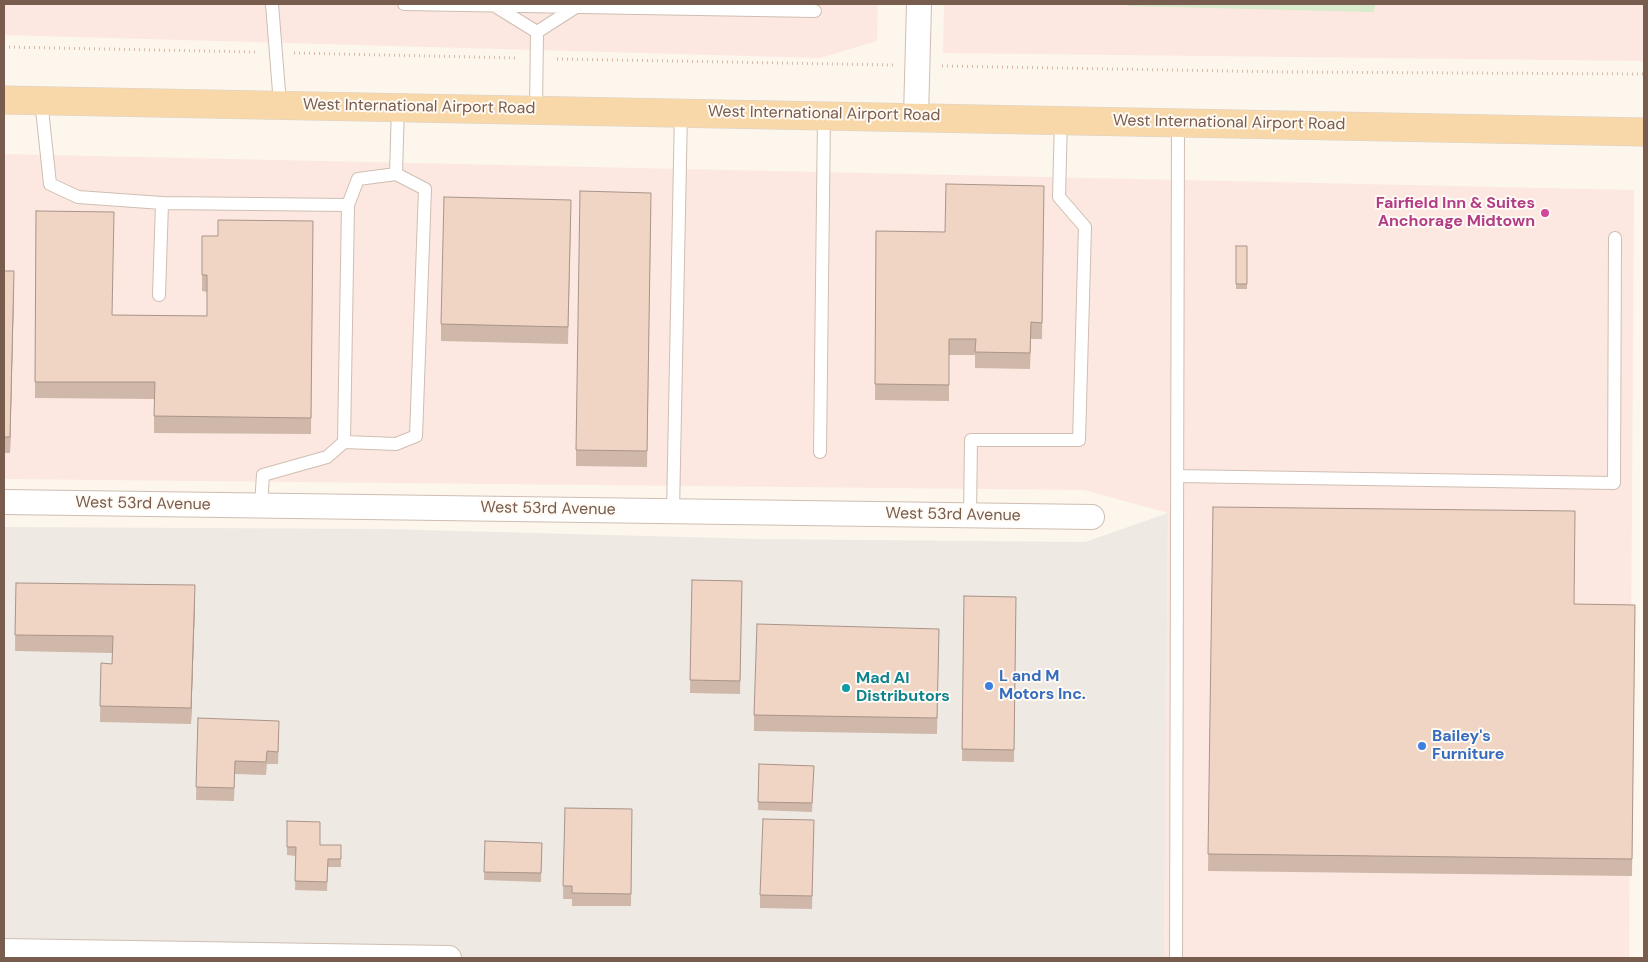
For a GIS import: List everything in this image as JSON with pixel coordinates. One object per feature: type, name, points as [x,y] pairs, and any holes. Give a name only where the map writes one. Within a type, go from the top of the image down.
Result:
[{"type":"main road","name":"West International Airport Road","points":[[4,100],[681,111],[1644,132]]},
{"type":"street","points":[[916,116],[918,4]]},
{"type":"street","name":"West 53rd Avenue","points":[[4,502],[1092,517]]},
{"type":"street","points":[[4,951],[449,958]]},
{"type":"lane","points":[[272,4],[280,104]]},
{"type":"lane","points":[[404,4],[815,11]]},
{"type":"lane","points":[[495,6],[537,32]]},
{"type":"lane","points":[[537,32],[576,7]]},
{"type":"lane","points":[[536,109],[537,32]]},
{"type":"lane","points":[[41,100],[50,184],[78,197],[162,203],[348,204]]},
{"type":"lane","points":[[396,174],[398,106]]},
{"type":"lane","points":[[673,511],[681,111]]},
{"type":"lane","points":[[820,452],[824,114]]},
{"type":"lane","points":[[970,516],[971,440],[1079,440],[1085,227],[1059,197],[1061,119]]},
{"type":"lane","points":[[1176,958],[1178,121]]},
{"type":"lane","points":[[261,505],[263,474],[327,458],[344,442],[396,444],[416,436],[425,189],[396,174],[358,179],[348,204],[344,442]]},
{"type":"lane","points":[[159,295],[162,203]]},
{"type":"lane","points":[[1177,476],[1614,483],[1616,238]]},
{"type":"path","points":[[4,47],[537,59],[1306,72],[1644,74]]},
{"type":"shaded area","points":[[4,4],[878,4],[877,41],[820,58],[4,35]]},
{"type":"shaded area","points":[[944,4],[1644,4],[1644,61],[943,53]]},
{"type":"shaded area","points":[[4,154],[1634,190],[1629,958],[1164,958],[1168,513],[1084,490],[4,479]]},
{"type":"shaded area","points":[[1168,513],[1164,958],[4,958],[4,527],[384,529],[759,539],[1085,542]]},
{"type":"green space","points":[[1128,4],[1375,4],[1374,12],[1128,6]]},
{"type":"building","points":[[946,184],[1044,186],[1042,323],[1031,322],[1030,353],[975,352],[976,339],[949,339],[949,385],[875,384],[876,231],[945,232]]},
{"type":"building","points":[[580,191],[651,193],[647,451],[576,450]]},
{"type":"building","points":[[444,197],[571,200],[568,327],[441,324]]},
{"type":"building","points":[[36,211],[114,212],[112,315],[207,316],[207,275],[202,275],[202,236],[218,236],[218,220],[313,221],[311,418],[154,416],[155,382],[35,382]]},
{"type":"building","points":[[1236,246],[1247,246],[1247,284],[1236,284]]},
{"type":"building","points":[[4,271],[14,271],[10,437],[4,437]]},
{"type":"building","name":"Bailey's Furniture","points":[[1213,507],[1575,511],[1574,604],[1635,605],[1632,859],[1208,854]]},
{"type":"building","points":[[692,580],[742,581],[740,681],[690,680]]},
{"type":"building","points":[[16,583],[195,585],[191,708],[100,706],[101,663],[112,664],[113,636],[15,635]]},
{"type":"building","name":"L and M Motors Inc.","points":[[964,596],[1016,597],[1014,750],[962,749]]},
{"type":"building","name":"Mad Al Distributors","points":[[757,624],[939,629],[937,718],[754,715]]},
{"type":"building","points":[[198,718],[279,721],[278,752],[267,751],[266,762],[235,761],[234,788],[196,787]]},
{"type":"building","points":[[759,764],[814,766],[812,803],[758,802]]},
{"type":"building","points":[[565,808],[632,809],[631,894],[572,893],[572,886],[563,886]]},
{"type":"building","points":[[763,819],[814,820],[812,896],[760,895]]},
{"type":"building","points":[[287,821],[320,822],[320,845],[341,845],[341,859],[328,859],[327,882],[295,881],[296,847],[287,847]]},
{"type":"building","points":[[485,841],[542,843],[541,873],[484,872]]},
{"type":"place","name":"Fairfield Inn & Suites Anchorage Midtown","points":[[1545,213]]},
{"type":"place","name":"L and M Motors Inc.","points":[[989,686]]},
{"type":"place","name":"Mad Al Distributors","points":[[846,688]]},
{"type":"place","name":"Bailey's Furniture","points":[[1422,746]]}]
